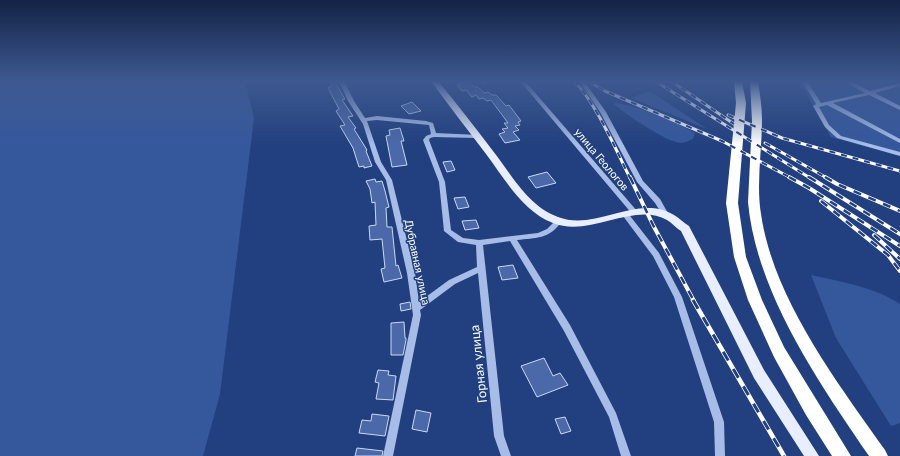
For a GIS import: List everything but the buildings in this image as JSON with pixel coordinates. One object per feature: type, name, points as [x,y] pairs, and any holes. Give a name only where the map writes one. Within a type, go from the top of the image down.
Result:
[{"type":"highway","points":[[741,102],[732,203],[739,250],[755,300],[779,352],[812,409],[842,456]]},
{"type":"highway","points":[[756,102],[754,177],[755,214],[764,250],[782,297],[812,353],[838,397],[879,456]]},
{"type":"main road","points":[[451,102],[528,200],[542,214],[558,222],[574,224],[648,212],[666,215],[676,220],[685,229],[759,374],[812,456]]},
{"type":"street","name":"Дубравная улица","points":[[352,102],[363,120],[378,162],[389,180],[411,273],[417,315],[388,456]]},
{"type":"street","name":"улица Геологов","points":[[539,102],[630,214],[656,255],[678,297],[719,422],[720,456]]},
{"type":"street","points":[[596,102],[603,112],[640,182],[662,205],[666,215]]},
{"type":"street","points":[[819,105],[831,102]]},
{"type":"street","points":[[889,102],[900,108]]},
{"type":"street","points":[[828,103],[900,140]]},
{"type":"street","points":[[819,105],[816,106],[827,126],[839,137],[900,154]]},
{"type":"street","points":[[363,120],[377,118],[431,124],[434,135]]},
{"type":"street","points":[[477,136],[434,135],[428,137],[426,140],[442,182],[448,231],[461,240],[480,243],[548,233],[554,229],[558,222]]},
{"type":"street","points":[[512,238],[568,328],[613,416],[626,456]]},
{"type":"street","name":"Горная улица","points":[[480,243],[481,268],[499,436],[506,456]]},
{"type":"street","points":[[416,309],[452,282],[481,268]]},
{"type":"shaded area","points":[[0,102],[250,102],[254,118],[220,394],[203,456],[0,456]]},
{"type":"shaded area","points":[[641,102],[667,102],[707,129]]},
{"type":"shaded area","points":[[811,102],[900,102],[900,156],[831,137]]},
{"type":"shaded area","points":[[613,103],[632,106],[667,119],[695,133],[693,139],[681,143],[666,138],[636,120]]},
{"type":"shaded area","points":[[811,275],[869,289],[900,304],[900,423],[891,426],[836,338]]},
{"type":"railway","points":[[590,102],[598,114],[630,178]]},
{"type":"railway","points":[[631,102],[722,141],[791,178]]},
{"type":"railway","points":[[689,102],[810,178]]},
{"type":"railway","points":[[702,102],[734,124]]},
{"type":"railway","points":[[728,115],[782,138],[900,171]]},
{"type":"railway","points":[[765,143],[827,178]]},
{"type":"railway","points":[[630,177],[653,225],[694,301]]},
{"type":"railway","points":[[789,177],[809,188],[900,246]]},
{"type":"railway","points":[[809,177],[900,234]]},
{"type":"railway","points":[[825,177],[837,184],[900,211]]},
{"type":"railway","points":[[821,201],[888,255],[900,271]]},
{"type":"railway","points":[[874,235],[900,259]]},
{"type":"railway","points":[[693,300],[784,456]]}]
